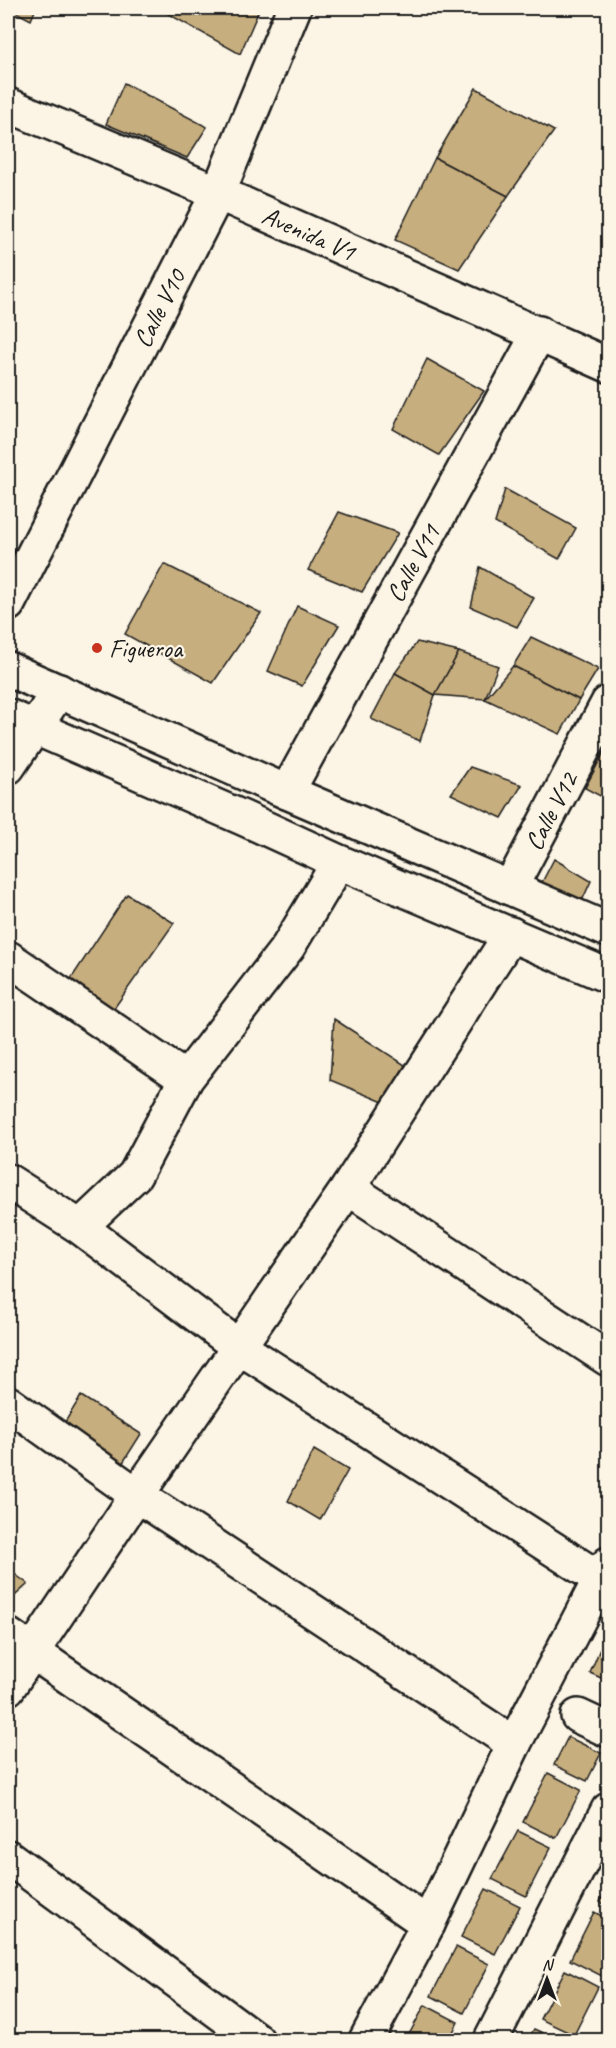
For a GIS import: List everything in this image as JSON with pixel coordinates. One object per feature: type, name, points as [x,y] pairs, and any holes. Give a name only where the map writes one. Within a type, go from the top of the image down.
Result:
[{"type":"street","name":"Calle V10","points":[[8,604],[218,193],[294,8]]},
{"type":"street","name":"Avenida V1","points":[[8,105],[218,193],[609,365]]},
{"type":"street","name":"Calle V11","points":[[287,792],[539,333]]},
{"type":"street","points":[[11,679],[59,692],[609,930]]},
{"type":"street","points":[[8,767],[21,722],[59,692]]},
{"type":"street","name":"Calle V12","points":[[510,888],[609,703]]},
{"type":"street","points":[[21,722],[339,862],[609,976]]},
{"type":"street","points":[[80,1227],[135,1174],[186,1079],[288,947],[339,862]]},
{"type":"street","points":[[8,1688],[20,1643],[137,1495],[348,1188],[511,934]]},
{"type":"street","points":[[8,958],[186,1079]]},
{"type":"street","points":[[8,1181],[80,1227],[239,1347],[604,1572],[514,1744],[428,1924],[366,2040]]},
{"type":"street","points":[[348,1188],[609,1359]]},
{"type":"street","points":[[8,1403],[137,1495],[514,1744]]},
{"type":"street","points":[[20,1643],[428,1924]]},
{"type":"street","points":[[578,1716],[609,1730]]},
{"type":"street","points":[[490,2040],[609,1810]]},
{"type":"street","points":[[8,1857],[257,2040]]},
{"type":"building","points":[[8,8],[36,8],[31,20]]},
{"type":"building","points":[[164,8],[260,8],[240,54],[163,11]]},
{"type":"building","points":[[124,83],[207,127],[187,158],[106,124]]},
{"type":"building","points":[[476,88],[554,131],[508,196],[435,158]]},
{"type":"building","points":[[435,158],[508,196],[459,269],[395,240]]},
{"type":"building","points":[[427,359],[484,391],[439,455],[393,429]]},
{"type":"building","points":[[505,489],[576,528],[559,559],[495,523]]},
{"type":"building","points":[[339,512],[398,533],[362,592],[308,570]]},
{"type":"building","points":[[164,564],[261,613],[213,683],[125,634]]},
{"type":"building","points":[[480,567],[534,598],[517,627],[471,607]]},
{"type":"building","points":[[297,606],[339,625],[302,686],[268,671]]},
{"type":"building","points":[[531,637],[598,669],[579,700],[513,666]]},
{"type":"building","points":[[417,642],[459,652],[435,695],[395,673]]},
{"type":"building","points":[[459,652],[498,666],[485,699],[435,695]]},
{"type":"building","points":[[513,666],[579,700],[560,734],[485,699]]},
{"type":"building","points":[[395,673],[435,695],[420,741],[371,719]]},
{"type":"building","points":[[604,752],[608,754],[608,800],[585,788]]},
{"type":"building","points":[[470,767],[522,785],[502,818],[451,794]]},
{"type":"building","points":[[554,859],[591,881],[581,903],[539,888]]},
{"type":"building","points":[[127,894],[174,923],[103,1024],[59,997]]},
{"type":"building","points":[[334,1019],[405,1065],[388,1104],[330,1080]]},
{"type":"building","points":[[81,1396],[141,1434],[112,1480],[52,1443]]},
{"type":"building","points":[[314,1450],[348,1470],[320,1520],[288,1501]]},
{"type":"building","points":[[8,1569],[28,1584],[8,1602]]},
{"type":"building","points":[[604,1639],[608,1641],[608,1681],[590,1673]]},
{"type":"building","points":[[568,1737],[601,1753],[587,1781],[554,1765]]},
{"type":"building","points":[[548,1773],[581,1790],[556,1838],[523,1822]]},
{"type":"building","points":[[518,1831],[551,1847],[526,1896],[492,1879]]},
{"type":"building","points":[[608,1885],[608,1906],[600,1902]]},
{"type":"building","points":[[486,1889],[520,1906],[495,1954],[461,1937]]},
{"type":"building","points":[[594,1912],[608,1919],[608,1967],[604,1977],[570,1960]]},
{"type":"building","points":[[456,1947],[489,1964],[464,2013],[431,1996]]},
{"type":"building","points":[[565,1970],[598,1987],[574,2035],[540,2019]]},
{"type":"building","points":[[425,2005],[458,2022],[449,2040],[406,2040]]},
{"type":"building","points":[[534,2029],[558,2040],[528,2040]]},
{"type":"place","name":"Figueroa","points":[[97,648]]}]
